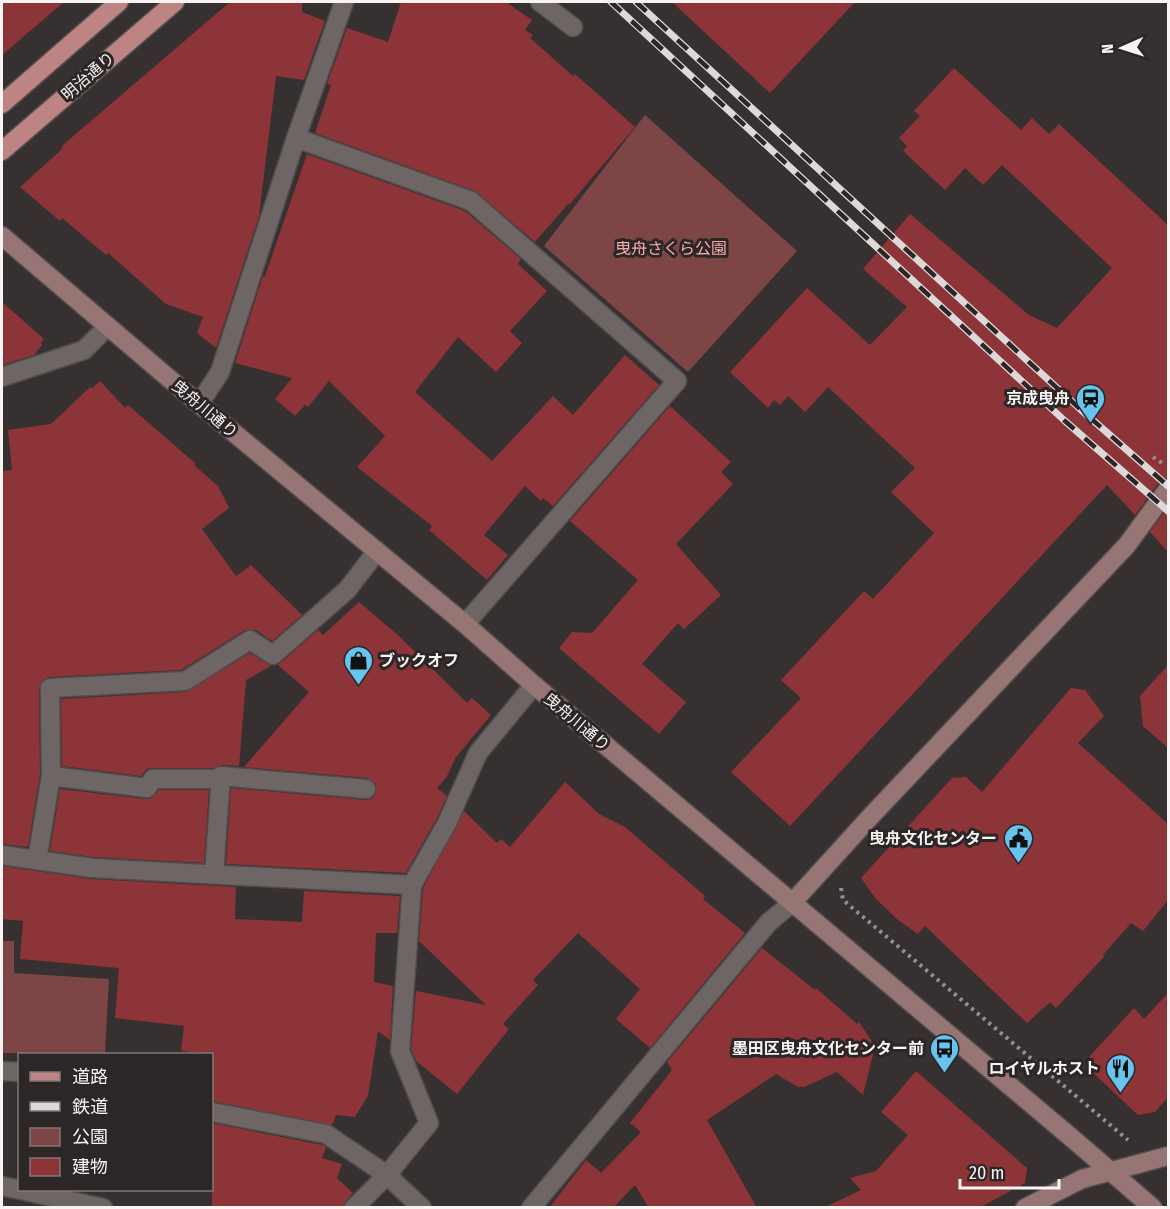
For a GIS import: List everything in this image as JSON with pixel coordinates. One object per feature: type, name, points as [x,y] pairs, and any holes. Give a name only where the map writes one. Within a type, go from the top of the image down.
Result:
[{"type":"main road","points":[[2,104],[119,2]]},
{"type":"main road","name":"明治通り","points":[[2,151],[175,2]]},
{"type":"street","points":[[199,404],[220,372],[296,138],[344,2]]},
{"type":"street","points":[[540,2],[573,27]]},
{"type":"street","points":[[296,138],[471,201],[677,381],[465,624]]},
{"type":"street","name":"曳舟川通り","points":[[2,236],[199,404],[465,624],[534,685],[1153,1208]]},
{"type":"street","points":[[2,377],[84,350],[108,326]]},
{"type":"street","points":[[531,1208],[769,922],[792,903],[1127,545],[1168,489]]},
{"type":"street","points":[[37,860],[51,776],[50,688],[185,681],[250,640],[273,655],[347,590],[377,551]]},
{"type":"street","points":[[354,1208],[387,1175],[429,1123],[400,1050],[412,885],[447,823],[477,753],[534,685]]},
{"type":"street","points":[[51,776],[147,788],[153,779],[220,779],[220,776],[366,789]]},
{"type":"street","points":[[214,874],[220,779]]},
{"type":"street","points":[[2,855],[92,868],[412,885]]},
{"type":"street","points":[[2,1071],[18,1072]]},
{"type":"street","points":[[213,1112],[326,1134],[387,1175],[422,1208]]},
{"type":"street","points":[[1024,1208],[1082,1179],[1168,1156]]},
{"type":"street","points":[[2,1186],[18,1189]]},
{"type":"street","points":[[25,1191],[103,1208]]},
{"type":"path","points":[[1153,457],[1164,465]]},
{"type":"path","points":[[848,880],[840,888],[843,900],[1099,1117],[1128,1140],[1134,1142]]},
{"type":"green space","name":"曳舟さくら公園","points":[[645,115],[797,251],[688,372],[544,246]]},
{"type":"green space","points":[[2,941],[14,941],[14,973],[109,979],[105,1053],[2,1053]]},
{"type":"building","points":[[2,2],[64,2],[2,55]]},
{"type":"building","points":[[230,2],[302,2],[302,12],[325,21],[304,80],[276,76],[259,216],[216,348],[197,333],[203,317],[166,304],[108,253],[106,255],[62,218],[60,221],[20,187],[61,150],[63,145]]},
{"type":"building","points":[[401,2],[506,2],[532,20],[525,30],[533,35],[530,38],[635,127],[535,242],[475,191],[315,133],[331,85],[327,84],[347,28],[388,42]]},
{"type":"building","points":[[672,2],[855,2],[770,93]]},
{"type":"building","points":[[954,68],[1021,130],[1032,118],[1049,134],[1059,124],[1168,225],[1168,478],[1159,482],[1135,515],[1107,485],[790,826],[731,772],[801,698],[781,680],[864,591],[873,599],[934,533],[891,492],[915,468],[828,387],[805,412],[788,396],[780,405],[774,400],[768,408],[730,372],[807,288],[870,345],[907,307],[863,269],[910,214],[1029,315],[1057,328],[1112,268],[1002,165],[983,185],[965,168],[945,190],[903,151],[907,146],[899,138],[920,116],[914,111]]},
{"type":"building","points":[[307,154],[465,211],[521,259],[518,264],[547,291],[510,331],[522,343],[496,372],[458,337],[415,392],[492,461],[553,396],[573,415],[625,355],[659,385],[553,506],[543,498],[541,501],[525,486],[484,535],[508,555],[487,580],[429,530],[432,526],[357,467],[385,436],[329,381],[308,407],[305,405],[295,416],[275,399],[292,378],[235,363],[263,276],[265,276]]},
{"type":"building","points":[[2,302],[44,339],[34,355],[2,365]]},
{"type":"building","points":[[100,381],[125,408],[128,405],[218,486],[229,508],[202,529],[236,576],[251,565],[302,615],[272,641],[256,630],[245,630],[181,670],[44,679],[39,688],[40,775],[28,847],[2,844],[2,471],[12,470],[8,430],[51,424],[90,387],[92,388]]},
{"type":"building","points":[[670,406],[731,462],[721,472],[733,484],[676,544],[721,595],[684,629],[678,623],[642,664],[686,702],[659,734],[559,648],[572,632],[592,633],[638,580],[570,521]]},
{"type":"building","points":[[1168,507],[1168,552],[1150,532]]},
{"type":"building","points":[[359,602],[399,636],[467,703],[472,698],[491,715],[456,757],[446,778],[437,788],[447,796],[406,873],[226,864],[231,788],[365,800],[375,795],[376,784],[367,778],[244,767],[309,692],[278,665],[318,630],[323,635]]},
{"type":"building","points":[[250,653],[271,666],[246,680],[239,766],[153,768],[147,769],[141,776],[62,766],[61,699],[186,692]]},
{"type":"building","points":[[1168,665],[1168,748],[1143,726],[1140,696]]},
{"type":"building","points":[[1071,688],[1085,690],[1104,716],[1078,743],[1168,824],[1168,900],[1143,931],[1131,923],[1103,955],[1104,957],[1056,1008],[1050,1002],[1027,1023],[925,926],[918,934],[898,920],[876,899],[861,878],[952,778],[966,777],[982,792]]},
{"type":"building","points":[[565,782],[599,814],[625,827],[705,896],[703,899],[745,933],[650,1048],[616,1019],[640,989],[578,933],[533,980],[538,985],[503,1024],[509,1029],[457,1094],[416,1061],[411,1049],[416,991],[486,1005],[419,941],[423,888],[464,811],[497,843],[501,839],[510,847]]},
{"type":"building","points":[[60,789],[146,799],[152,798],[159,790],[209,790],[204,863],[93,857],[50,851]]},
{"type":"building","points":[[2,866],[91,879],[236,887],[235,919],[302,922],[304,891],[400,896],[397,933],[376,933],[374,982],[393,986],[390,1040],[378,1031],[368,1096],[355,1117],[336,1115],[332,1125],[213,1101],[213,1053],[181,1051],[184,1026],[115,1018],[119,968],[20,959],[23,921],[2,919]]},
{"type":"building","points":[[762,948],[815,990],[816,988],[857,1024],[859,1022],[875,1046],[863,1095],[837,1072],[804,1087],[798,1087],[776,1074],[707,1120],[757,1208],[649,1208],[635,1185],[613,1208],[549,1208],[586,1160],[601,1173],[641,1132],[630,1123],[672,1070],[667,1062]]},
{"type":"building","points":[[1168,993],[1168,1097],[1155,1112],[1138,1115],[1089,1069],[1090,1056],[1134,1008],[1144,1019]]},
{"type":"building","points":[[916,1071],[1027,1168],[1025,1183],[979,1208],[823,1208],[861,1190],[850,1178],[876,1171],[908,1135],[881,1112]]},
{"type":"building","points":[[213,1123],[322,1145],[326,1147],[322,1158],[342,1164],[337,1178],[353,1193],[343,1208],[212,1208]]},
{"type":"railway","points":[[611,2],[1065,421],[1168,511]]},
{"type":"railway","points":[[636,2],[1079,408],[1168,486]]},
{"type":"place","name":"京成曳舟","points":[[1091,424]]},
{"type":"place","name":"ブックオフ","points":[[358,686]]},
{"type":"place","name":"曳舟文化センター","points":[[1018,864]]},
{"type":"place","name":"墨田区曳舟文化センター前","points":[[945,1074]]},
{"type":"place","name":"ロイヤルホスト","points":[[1121,1094]]}]
